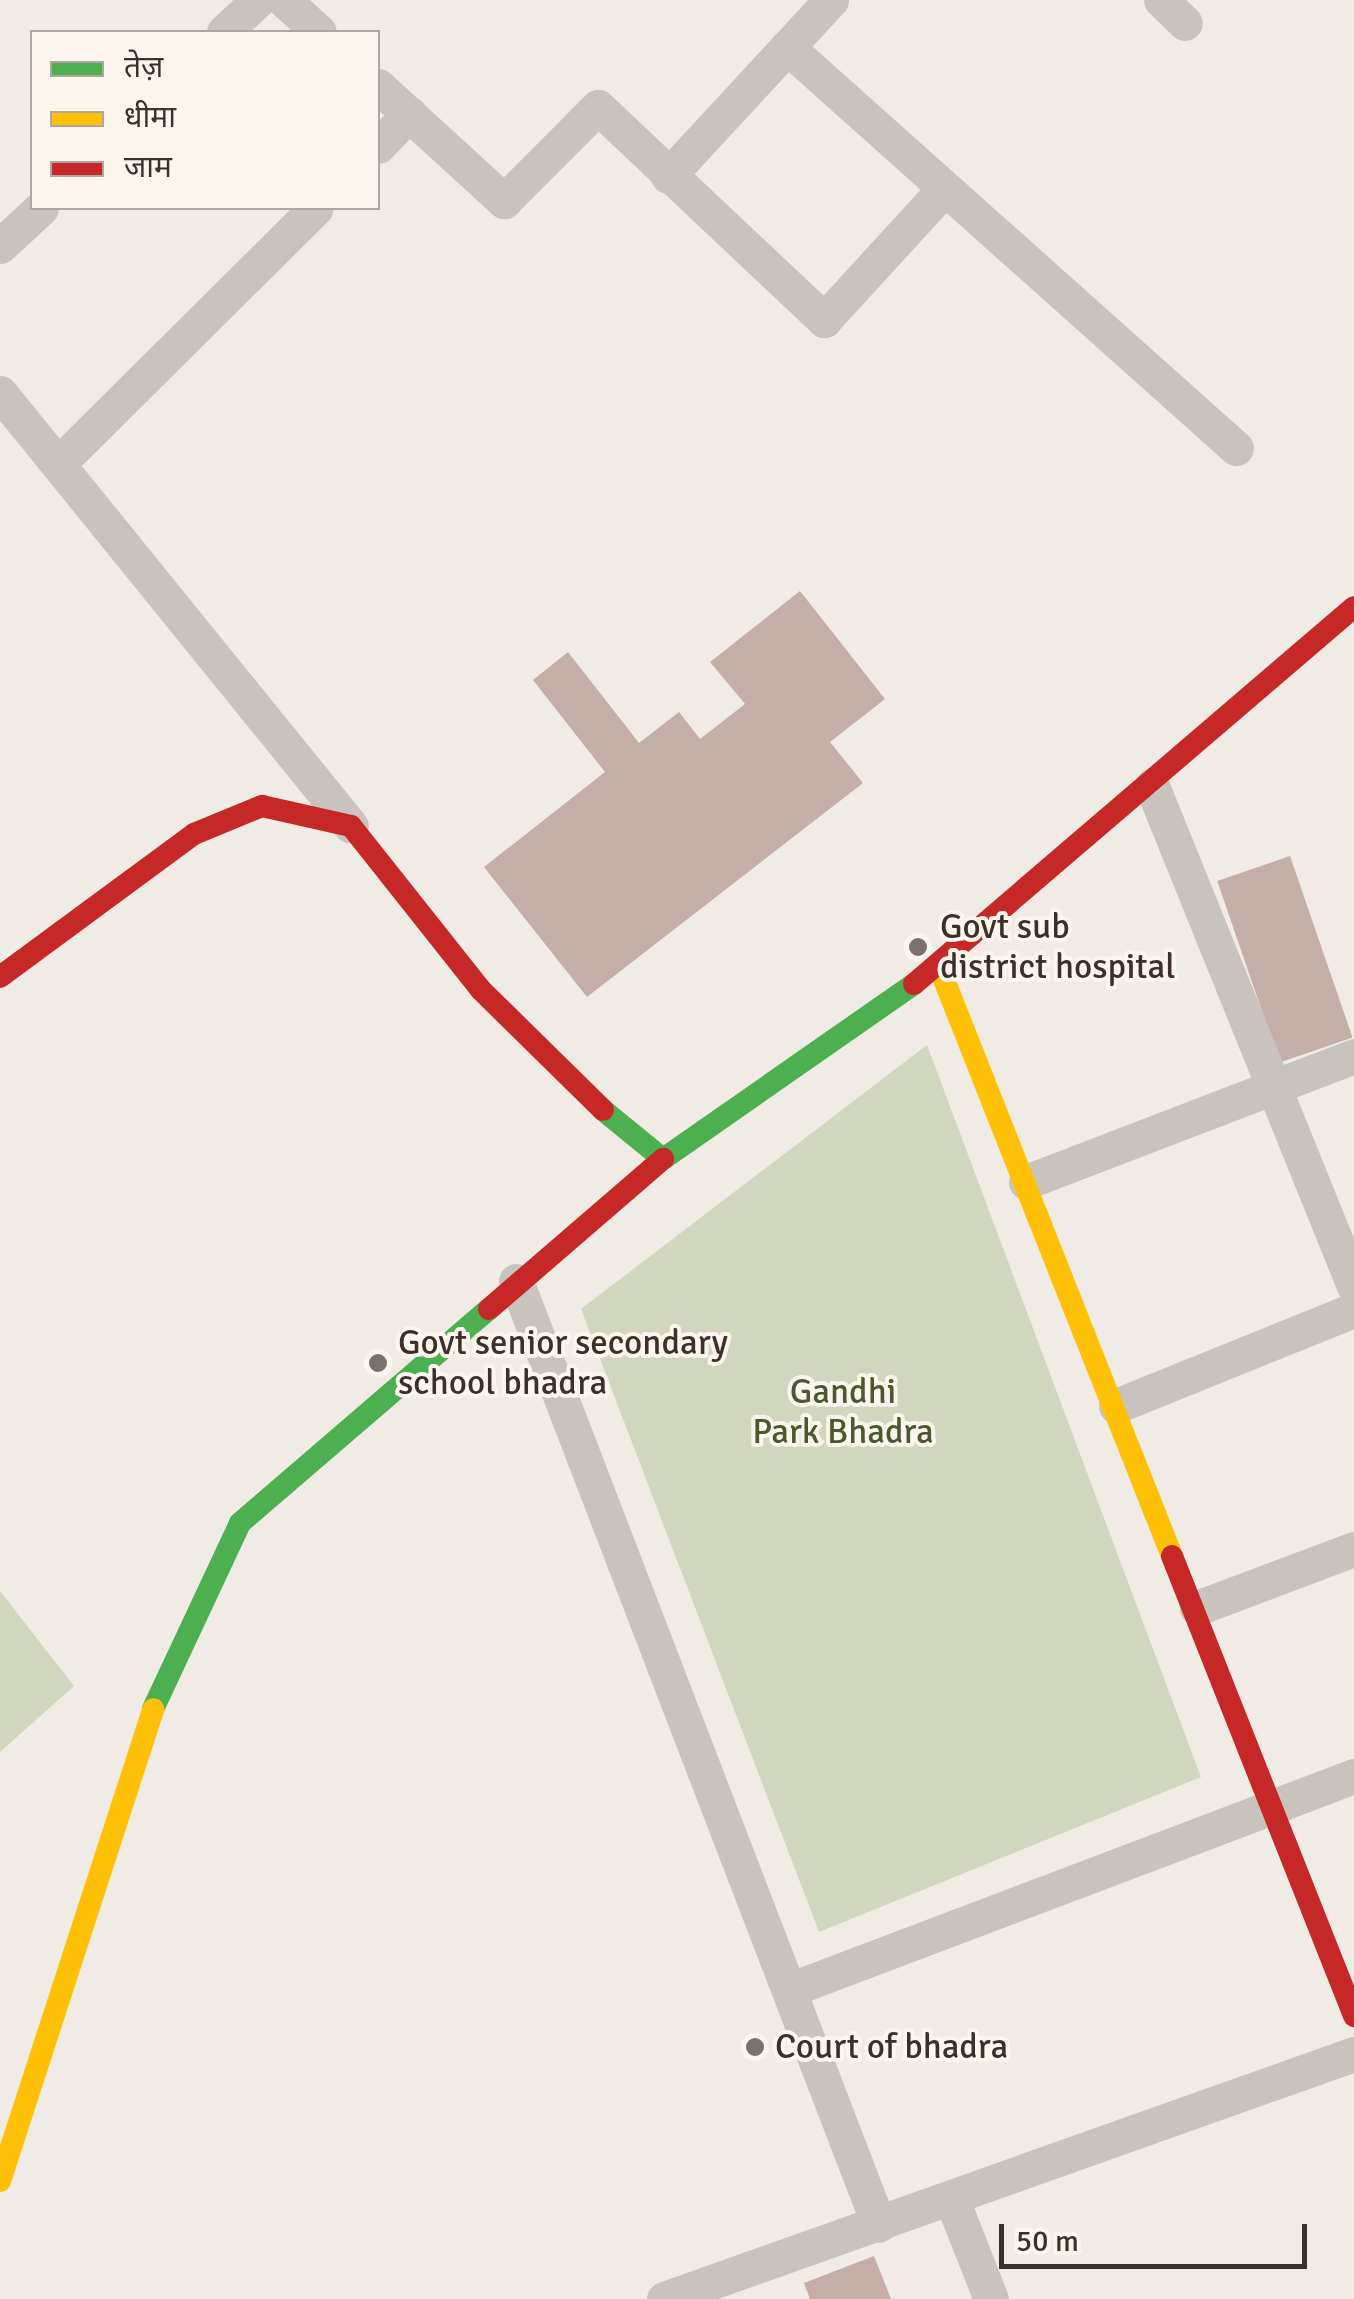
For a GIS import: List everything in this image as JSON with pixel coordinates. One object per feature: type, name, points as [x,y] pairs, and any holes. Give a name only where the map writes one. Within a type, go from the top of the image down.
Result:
[{"type":"main road","points":[[0,2181],[152,1712],[240,1522],[662,1159],[939,967],[1354,607]]},
{"type":"main road","points":[[0,977],[194,834],[262,806],[352,826],[480,990],[573,1086],[662,1159]]},
{"type":"main road","points":[[939,967],[1196,1608],[1354,2016]]},
{"type":"street","points":[[226,30],[258,0]]},
{"type":"street","points":[[284,0],[317,30]]},
{"type":"street","points":[[668,176],[831,0]]},
{"type":"street","points":[[787,47],[1236,448]]},
{"type":"street","points":[[380,88],[504,201],[598,107],[824,320],[944,190]]},
{"type":"street","points":[[380,144],[409,114]]},
{"type":"street","points":[[0,246],[39,210]]},
{"type":"street","points":[[58,464],[314,210]]},
{"type":"street","points":[[0,393],[352,826]]},
{"type":"street","points":[[1152,786],[1354,1286]]},
{"type":"street","points":[[1026,1182],[1354,1056]]},
{"type":"street","points":[[516,1282],[794,1988],[879,2225]]},
{"type":"street","points":[[1116,1406],[1354,1310]]},
{"type":"street","points":[[1196,1608],[1354,1549]]},
{"type":"street","points":[[794,1988],[1354,1776]]},
{"type":"street","points":[[664,2299],[952,2200],[1354,2054]]},
{"type":"street","points":[[952,2200],[991,2299]]},
{"type":"green space","name":"Gandhi Park Bhadra","points":[[927,1045],[1201,1777],[819,1932],[581,1309]]},
{"type":"green space","points":[[0,1591],[74,1686],[0,1752]]},
{"type":"building","points":[[800,591],[885,699],[830,742],[863,783],[587,997],[484,867],[605,772],[533,680],[568,652],[639,743],[679,712],[700,739],[745,704],[710,662]]},
{"type":"building","points":[[1290,856],[1353,1038],[1280,1063],[1217,881]]},
{"type":"building","points":[[874,2256],[891,2299],[810,2299],[804,2283]]},
{"type":"traffic: fast","points":[[603,1110],[663,1159],[914,984]]},
{"type":"traffic: fast","points":[[153,1709],[240,1523],[489,1309]]},
{"type":"traffic: slow","points":[[939,967],[1172,1556]]},
{"type":"traffic: slow","points":[[0,2181],[153,1709]]},
{"type":"traffic: jam","points":[[914,984],[1354,607]]},
{"type":"traffic: jam","points":[[0,977],[194,834],[262,806],[351,826],[481,990],[603,1110]]},
{"type":"traffic: jam","points":[[489,1309],[663,1159]]},
{"type":"traffic: jam","points":[[1172,1556],[1354,2016]]},
{"type":"place","name":"Govt sub district hospital","points":[[918,947]]},
{"type":"place","name":"Govt senior secondary school bhadra","points":[[378,1363]]},
{"type":"place","name":"Court of bhadra","points":[[755,2047]]}]
